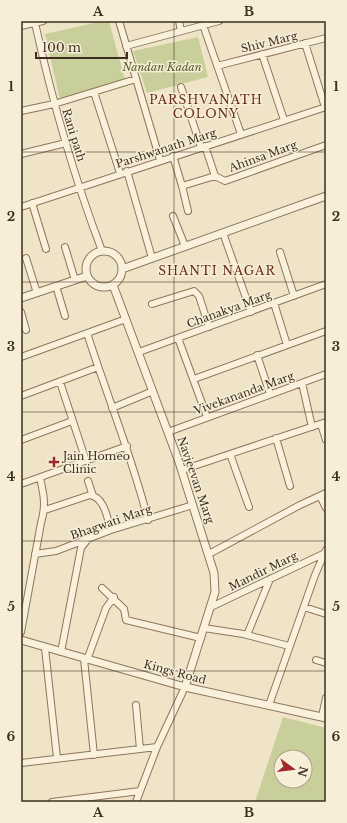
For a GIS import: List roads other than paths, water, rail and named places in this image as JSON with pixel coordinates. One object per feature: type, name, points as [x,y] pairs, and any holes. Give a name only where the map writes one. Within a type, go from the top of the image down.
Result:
[{"type":"street","points":[[21,26],[43,21]]},
{"type":"street","points":[[119,21],[160,160]]},
{"type":"street","points":[[179,21],[181,31]]},
{"type":"street","points":[[126,46],[219,21]]},
{"type":"street","name":"Rani path","points":[[35,23],[54,104],[102,251]]},
{"type":"street","points":[[203,25],[241,134]]},
{"type":"street","name":"Shiv Marg","points":[[217,66],[326,38]]},
{"type":"street","points":[[305,43],[326,107]]},
{"type":"street","points":[[262,54],[284,120]]},
{"type":"street","points":[[21,111],[54,104],[136,79]]},
{"type":"street","name":"Ahinsa Marg","points":[[181,87],[215,176],[225,181],[326,145]]},
{"type":"street","points":[[94,92],[120,173]]},
{"type":"street","name":"Parshwanath Marg","points":[[21,207],[120,173],[326,107]]},
{"type":"street","points":[[21,154],[66,144]]},
{"type":"street","points":[[173,156],[188,210]]},
{"type":"street","points":[[127,171],[152,258]]},
{"type":"street","points":[[182,186],[215,176]]},
{"type":"street","points":[[122,269],[326,196]]},
{"type":"street","points":[[32,203],[46,249]]},
{"type":"street","points":[[173,216],[185,246]]},
{"type":"street","points":[[223,233],[251,312]]},
{"type":"street","points":[[65,247],[75,280]]},
{"type":"street","points":[[102,251],[112,253],[116,256],[122,269],[118,281],[108,287],[93,284],[87,276],[86,266],[90,257],[102,251]]},
{"type":"street","points":[[280,252],[294,296]]},
{"type":"street","points":[[26,258],[37,293]]},
{"type":"street","points":[[21,298],[87,276]]},
{"type":"street","name":"Chanakya Marg","points":[[139,352],[326,284]]},
{"type":"street","name":"Navjeevan Marg","points":[[113,285],[154,391],[182,470],[214,573],[215,592],[185,687]]},
{"type":"street","points":[[56,286],[65,316]]},
{"type":"street","points":[[152,304],[194,291],[199,296],[209,327]]},
{"type":"street","points":[[274,303],[287,345]]},
{"type":"street","points":[[21,312],[26,330]]},
{"type":"street","points":[[21,357],[126,319]]},
{"type":"street","points":[[194,379],[326,331]]},
{"type":"street","points":[[87,333],[112,408],[127,446],[148,520]]},
{"type":"street","points":[[178,338],[208,417]]},
{"type":"street","points":[[257,355],[270,394]]},
{"type":"street","points":[[21,396],[98,368]]},
{"type":"street","name":"Vivekananda Marg","points":[[168,432],[326,374]]},
{"type":"street","points":[[60,382],[86,461]]},
{"type":"street","points":[[302,383],[312,427]]},
{"type":"street","points":[[112,408],[154,391]]},
{"type":"street","points":[[21,440],[72,421]]},
{"type":"street","points":[[182,470],[323,423],[326,440]]},
{"type":"street","points":[[276,438],[290,486]]},
{"type":"street","points":[[21,484],[127,446]]},
{"type":"street","points":[[230,454],[249,507]]},
{"type":"street","points":[[21,632],[35,554],[45,510],[44,495],[40,478]]},
{"type":"street","points":[[88,481],[93,496],[101,501],[111,530]]},
{"type":"street","points":[[209,554],[326,493]]},
{"type":"street","points":[[45,510],[93,496]]},
{"type":"street","points":[[320,496],[326,508]]},
{"type":"street","name":"Bhagwati Marg","points":[[35,554],[56,552],[111,530],[148,520],[193,505]]},
{"type":"street","points":[[61,652],[82,548],[88,539]]},
{"type":"street","points":[[269,704],[289,646],[325,552]]},
{"type":"street","name":"Mandir Marg","points":[[210,607],[325,552]]},
{"type":"street","points":[[247,635],[270,579]]},
{"type":"street","points":[[102,588],[114,597],[124,608],[126,620],[201,638]]},
{"type":"street","points":[[94,755],[85,660],[106,608],[114,597]]},
{"type":"street","points":[[304,607],[326,614]]},
{"type":"street","points":[[204,628],[247,635],[289,646]]},
{"type":"street","name":"Kings Road","points":[[21,640],[85,660],[185,687],[239,700],[269,704],[324,717]]},
{"type":"street","points":[[45,648],[58,758]]},
{"type":"street","points":[[316,660],[326,663]]},
{"type":"street","points":[[136,802],[157,747],[185,687]]},
{"type":"street","points":[[324,717],[326,698]]},
{"type":"street","points":[[136,705],[140,749]]},
{"type":"street","points":[[21,763],[157,747]]},
{"type":"street","points":[[52,802],[94,799],[140,791]]},
{"type":"place","name":"Jain Homeo Clinic","points":[[54,462]]},
{"type":"district","name":"PARSHVANATH COLONY","points":[[206,106]]},
{"type":"district","name":"SHANTI NAGAR","points":[[217,270]]},
{"type":"park label","name":"Nandan Kadan","points":[[162,67]]}]
